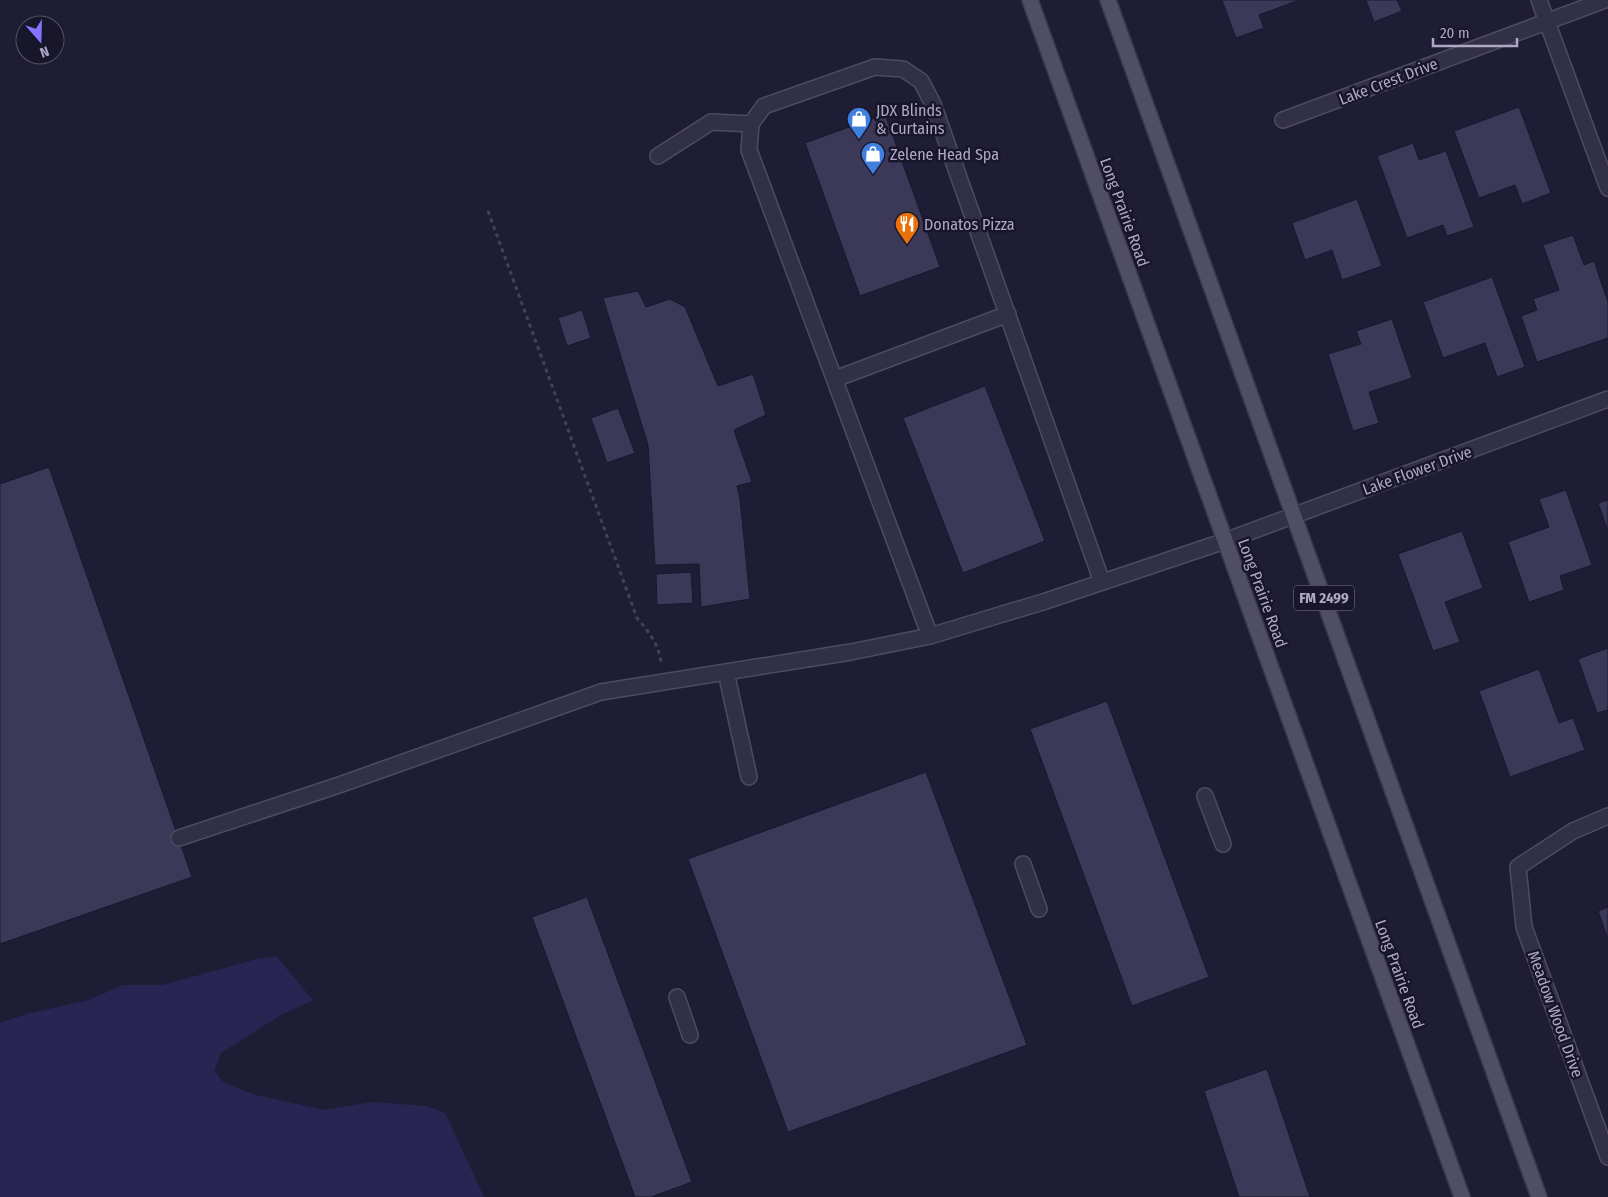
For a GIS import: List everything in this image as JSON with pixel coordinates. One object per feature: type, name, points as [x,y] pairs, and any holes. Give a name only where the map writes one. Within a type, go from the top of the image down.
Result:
[{"type":"main road","name":"Long Prairie Road","points":[[1030,0],[1462,1197]]},
{"type":"main road","name":"FM 2499","points":[[1108,0],[1538,1197]]},
{"type":"street","points":[[1539,0],[1608,188]]},
{"type":"street","name":"Lake Crest Drive","points":[[1283,120],[1605,0]]},
{"type":"street","points":[[930,636],[749,150],[751,124],[764,106],[875,67],[903,69],[922,81],[933,104],[1102,582]]},
{"type":"street","points":[[658,156],[711,122],[751,124]]},
{"type":"street","points":[[835,379],[1008,314]]},
{"type":"street","name":"Lake Flower Drive","points":[[179,838],[340,785],[601,692],[851,652],[930,636],[1225,541],[1608,399]]},
{"type":"street","points":[[726,672],[749,777]]},
{"type":"street","points":[[1205,796],[1223,844]]},
{"type":"street","name":"Meadow Wood Drive","points":[[1608,816],[1573,831],[1518,867],[1524,927],[1608,1157]]},
{"type":"street","points":[[1023,864],[1039,909]]},
{"type":"street","points":[[677,997],[690,1035]]},
{"type":"path","points":[[488,211],[637,618],[650,633],[659,648],[665,682]]},
{"type":"shaded area","points":[[276,956],[313,1000],[279,1016],[221,1053],[214,1070],[222,1081],[252,1094],[324,1110],[373,1102],[426,1106],[445,1113],[484,1197],[0,1197],[0,1023],[27,1014],[89,1000],[123,985],[163,985],[253,960]]},
{"type":"building","points":[[1222,0],[1299,0],[1259,15],[1264,28],[1236,38]]},
{"type":"building","points":[[1366,0],[1397,0],[1402,11],[1374,22]]},
{"type":"building","points":[[1519,107],[1551,193],[1522,204],[1515,185],[1479,198],[1454,131]]},
{"type":"building","points":[[885,114],[940,267],[860,296],[805,143]]},
{"type":"building","points":[[1413,143],[1419,160],[1446,151],[1474,227],[1447,236],[1443,225],[1407,238],[1377,156]]},
{"type":"building","points":[[1357,199],[1382,266],[1342,280],[1332,250],[1305,260],[1292,223]]},
{"type":"building","points":[[1573,235],[1584,265],[1594,261],[1608,302],[1608,338],[1537,362],[1521,316],[1537,310],[1533,299],[1559,290],[1543,245]]},
{"type":"building","points":[[1492,277],[1525,367],[1497,377],[1485,343],[1443,358],[1423,302]]},
{"type":"building","points":[[638,291],[646,307],[670,299],[685,307],[718,386],[753,374],[766,415],[734,430],[752,482],[737,486],[750,599],[701,607],[699,564],[655,565],[648,445],[603,298]]},
{"type":"building","points":[[582,310],[591,338],[567,346],[558,318]]},
{"type":"building","points":[[1392,319],[1412,378],[1369,392],[1379,423],[1353,431],[1328,354],[1361,344],[1356,331]]},
{"type":"building","points":[[985,386],[1045,541],[963,573],[903,418]]},
{"type":"building","points":[[618,408],[635,453],[607,463],[591,418]]},
{"type":"building","points":[[49,467],[192,877],[0,944],[0,484]]},
{"type":"building","points":[[1566,490],[1592,565],[1560,576],[1564,590],[1529,602],[1508,542],[1549,527],[1539,499]]},
{"type":"building","points":[[1608,500],[1608,531],[1598,503]]},
{"type":"building","points":[[1462,531],[1483,588],[1445,602],[1460,642],[1433,651],[1398,554]]},
{"type":"building","points":[[691,572],[693,603],[657,605],[656,574]]},
{"type":"building","points":[[1608,648],[1608,710],[1597,713],[1578,659]]},
{"type":"building","points":[[1539,669],[1559,723],[1573,718],[1585,750],[1510,777],[1479,691]]},
{"type":"building","points":[[1107,701],[1209,977],[1132,1006],[1030,729]]},
{"type":"building","points":[[926,772],[1027,1045],[788,1132],[688,859]]},
{"type":"building","points":[[587,897],[692,1182],[651,1197],[635,1197],[532,917]]},
{"type":"building","points":[[1608,907],[1608,939],[1598,911]]},
{"type":"building","points":[[1267,1069],[1310,1197],[1239,1197],[1204,1091]]},
{"type":"place","name":"JDX Blinds & Curtains","points":[[859,140]]},
{"type":"place","name":"Zelene Head Spa","points":[[873,175]]},
{"type":"place","name":"Donatos Pizza","points":[[907,245]]}]
